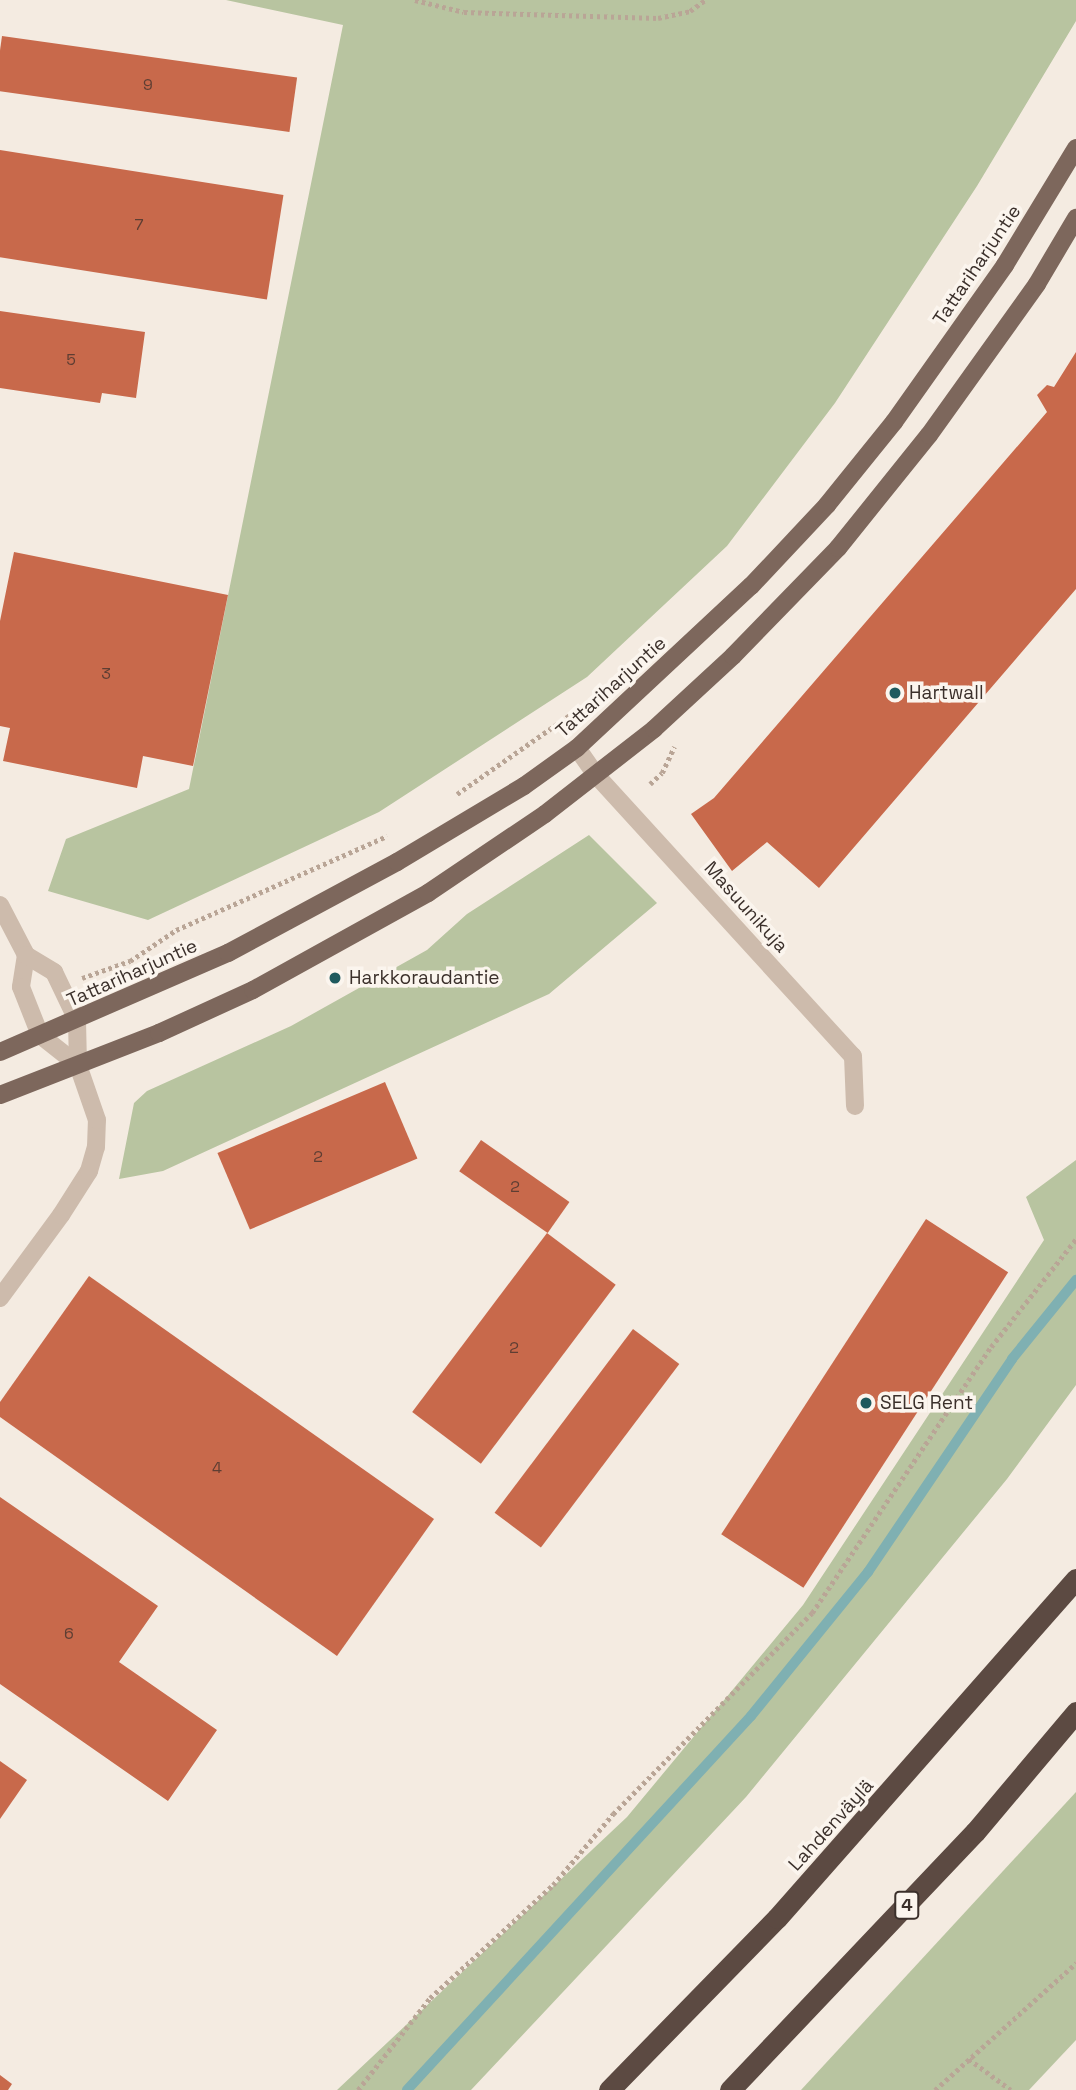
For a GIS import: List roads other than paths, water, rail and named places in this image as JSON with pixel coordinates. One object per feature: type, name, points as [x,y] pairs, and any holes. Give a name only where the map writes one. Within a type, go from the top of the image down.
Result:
[{"type":"highway","name":"Lahdenväylä","points":[[609,2090],[777,1918],[1076,1579]]},
{"type":"highway","name":"4","points":[[730,2090],[975,1832],[1076,1712]]},
{"type":"main road","name":"Tattariharjuntie","points":[[0,1052],[228,953],[397,862],[524,786],[577,748],[722,614],[827,505],[894,422],[1005,265],[1076,148]]},
{"type":"main road","points":[[0,1095],[78,1065],[253,990],[428,893],[596,775],[733,656],[838,548],[929,435],[1037,284],[1076,218]]},
{"type":"street","name":"Masuunikuja","points":[[577,748],[596,775],[853,1056],[855,1106]]},
{"type":"street","points":[[0,905],[26,955],[54,972],[77,1020],[78,1065],[97,1120],[96,1147],[89,1171],[0,1298]]},
{"type":"street","points":[[26,955],[21,987],[40,1035],[78,1065]]},
{"type":"waterway","points":[[407,2090],[751,1716],[868,1572],[1012,1359],[1076,1280]]},
{"type":"place","name":"Hartwall","points":[[895,693]]},
{"type":"place","name":"Harkkoraudantie","points":[[335,978]]},
{"type":"place","name":"SELG Rent","points":[[866,1403]]}]
